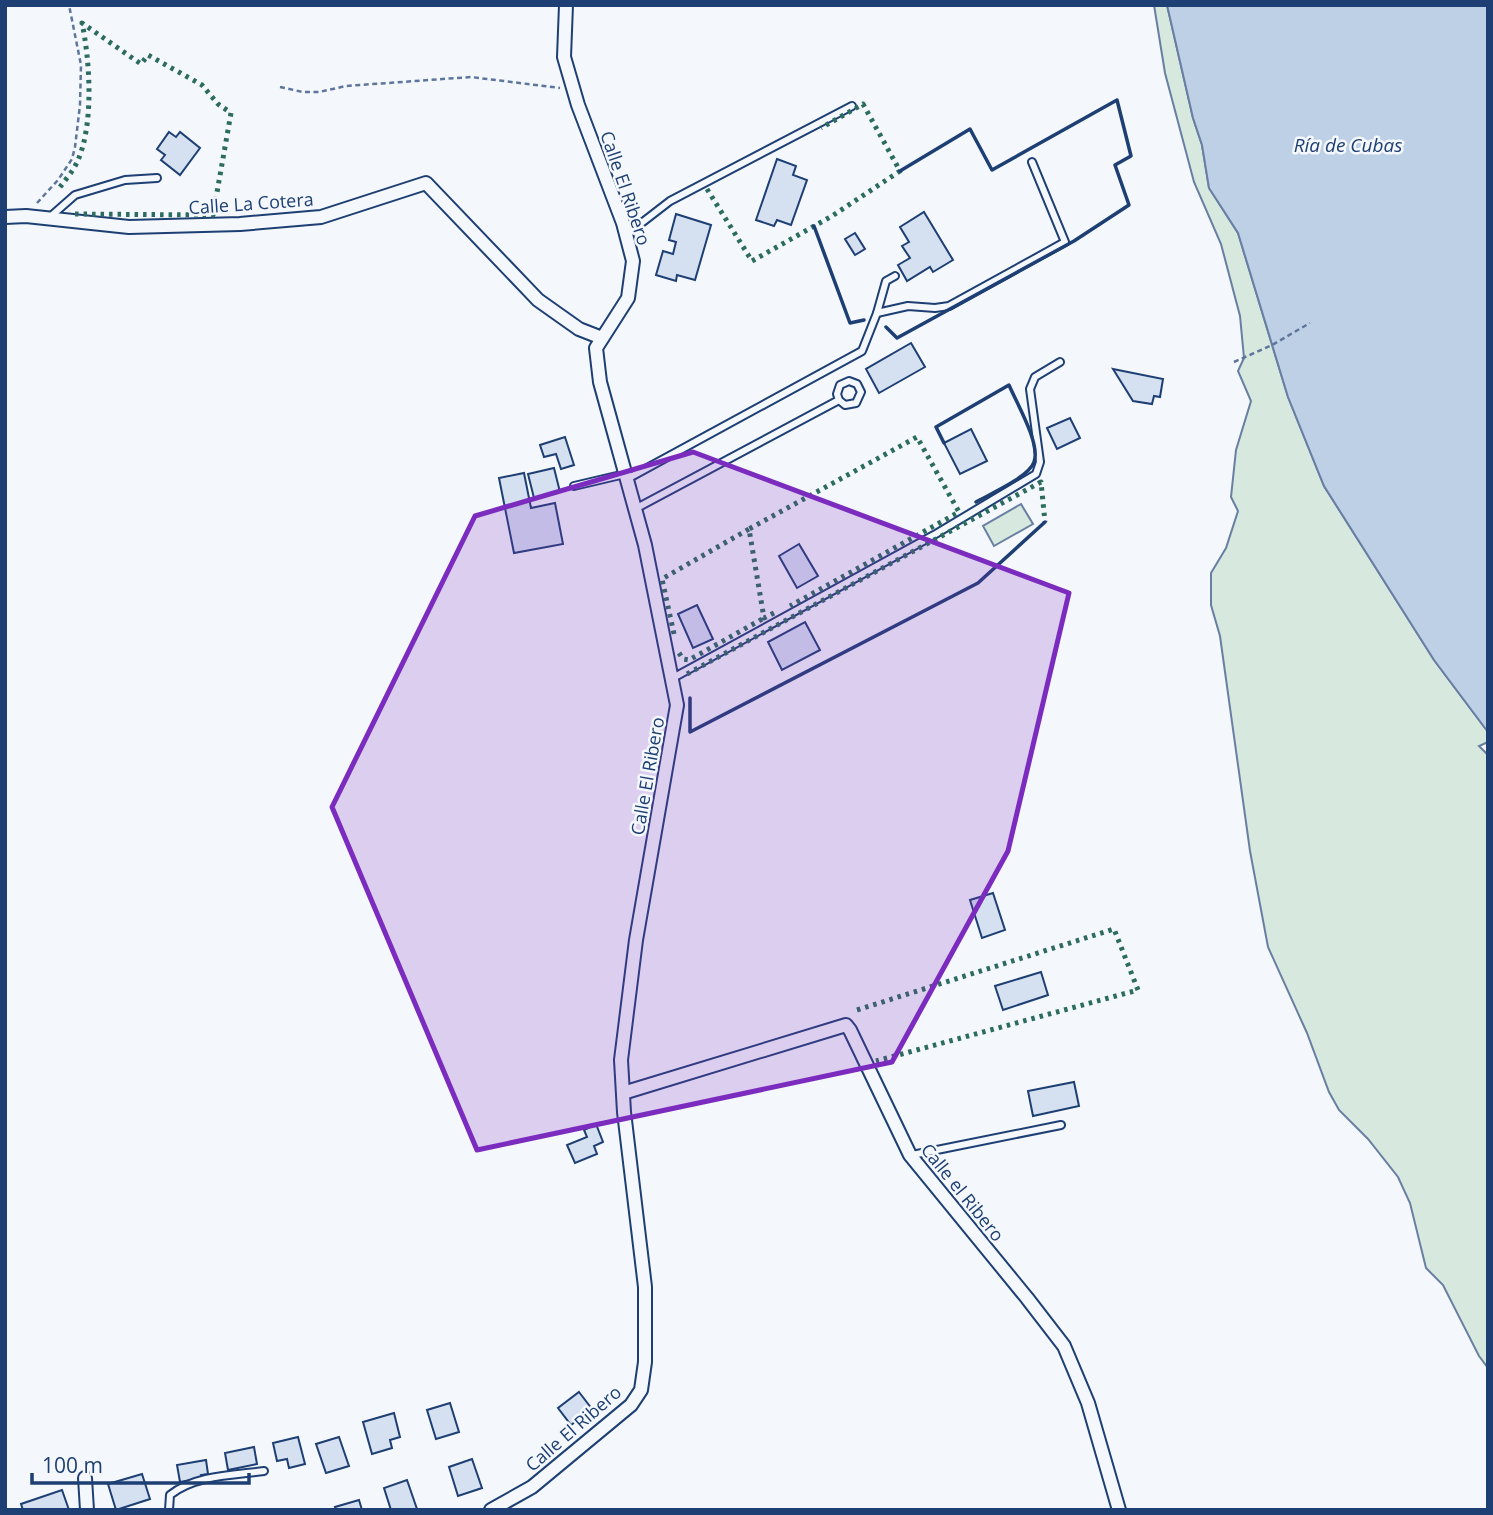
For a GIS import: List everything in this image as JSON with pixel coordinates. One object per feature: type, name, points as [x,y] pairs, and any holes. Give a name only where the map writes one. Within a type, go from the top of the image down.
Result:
[{"type":"street","name":"Calle El Ribero","points":[[491,1510],[532,1487],[631,1405],[641,1390],[645,1362],[645,1287],[621,1060],[636,940],[677,705],[645,545],[600,382],[596,348],[628,298],[633,261],[564,57],[566,5]]},
{"type":"street","name":"Calle La Cotera","points":[[5,217],[26,216],[129,227],[240,224],[321,217],[426,183],[538,300],[579,329],[602,338]]},
{"type":"street","name":"Calle el Ribero","points":[[623,1093],[846,1025],[910,1155],[1064,1346],[1088,1403],[1119,1510]]},
{"type":"street","points":[[85,1478],[87,1510]]},
{"type":"lane","points":[[626,235],[670,201],[852,106]]},
{"type":"lane","points":[[877,313],[908,306],[949,306],[1065,242],[1032,162]]},
{"type":"lane","points":[[49,219],[75,195],[125,180],[157,178]]},
{"type":"lane","points":[[574,486],[626,476],[862,351],[887,281],[895,276]]},
{"type":"lane","points":[[671,679],[934,535],[1036,474],[1040,462],[1030,389],[1035,377],[1060,362]]},
{"type":"lane","points":[[635,509],[839,400]]},
{"type":"lane","points":[[910,1155],[1061,1125]]},
{"type":"lane","points":[[169,1510],[170,1495],[181,1486],[264,1471]]},
{"type":"path","points":[[26,216],[58,180],[72,159],[75,147],[81,65],[69,5]]},
{"type":"path","points":[[280,87],[319,92],[346,86],[471,77],[573,89]]},
{"type":"path","points":[[1234,362],[1272,345],[1310,323]]},
{"type":"highlighted area","points":[[693,452],[1069,593],[1008,851],[892,1062],[477,1150],[332,807],[475,516]]},
{"type":"shaded area","points":[[1154,5],[1167,5],[1193,118],[1202,145],[1209,188],[1238,233],[1288,397],[1324,486],[1434,660],[1488,732],[1488,742],[1479,746],[1488,755],[1488,1368],[1479,1356],[1443,1285],[1426,1268],[1410,1203],[1398,1177],[1368,1139],[1339,1110],[1329,1092],[1307,1033],[1268,947],[1250,851],[1220,636],[1211,605],[1211,573],[1226,548],[1238,511],[1231,497],[1236,450],[1251,401],[1238,371],[1244,358],[1240,316],[1221,244],[1194,182],[1165,73]]},
{"type":"shaded area","points":[[1021,504],[1033,524],[994,546],[983,526]]},
{"type":"water","name":"Ría de Cubas","points":[[1167,5],[1488,5],[1488,732],[1434,660],[1324,486],[1288,397],[1238,233],[1209,188],[1202,145],[1193,118]]},
{"type":"building","points":[[169,132],[176,137],[180,132],[200,148],[180,175],[161,160],[165,155],[157,149]]},
{"type":"building","points":[[777,159],[796,166],[793,175],[807,180],[791,225],[777,220],[774,226],[756,220]]},
{"type":"building","points":[[924,212],[953,260],[933,272],[930,267],[907,281],[898,265],[910,258],[902,246],[909,242],[900,227]]},
{"type":"building","points":[[676,214],[711,225],[695,280],[677,275],[676,281],[656,275],[663,251],[673,254],[676,242],[669,240]]},
{"type":"building","points":[[855,233],[865,249],[855,255],[845,239]]},
{"type":"building","points":[[911,343],[925,367],[879,393],[866,369]]},
{"type":"building","points":[[1113,369],[1163,379],[1160,397],[1154,396],[1152,404],[1133,401]]},
{"type":"building","points":[[1070,418],[1080,438],[1057,449],[1047,428]]},
{"type":"building","points":[[971,429],[987,461],[960,474],[944,443]]},
{"type":"building","points":[[565,437],[574,465],[561,469],[556,454],[544,457],[540,445]]},
{"type":"building","points":[[554,468],[560,492],[534,498],[528,474]]},
{"type":"building","points":[[524,473],[531,508],[555,503],[563,544],[514,553],[499,478]]},
{"type":"building","points":[[799,544],[818,576],[797,588],[779,556]]},
{"type":"building","points":[[697,605],[713,639],[693,648],[678,614]]},
{"type":"building","points":[[805,622],[820,650],[782,670],[768,642]]},
{"type":"building","points":[[993,893],[1005,930],[982,938],[970,900]]},
{"type":"building","points":[[1041,972],[1048,995],[1003,1010],[995,986]]},
{"type":"building","points":[[1074,1082],[1079,1106],[1033,1116],[1028,1091]]},
{"type":"building","points":[[596,1124],[603,1142],[594,1146],[597,1154],[575,1163],[567,1145],[587,1137],[584,1130]]},
{"type":"building","points":[[579,1392],[592,1409],[571,1425],[558,1408]]},
{"type":"building","points":[[450,1403],[459,1432],[436,1439],[427,1410]]},
{"type":"building","points":[[394,1413],[400,1437],[390,1440],[392,1448],[372,1454],[363,1422]]},
{"type":"building","points":[[298,1437],[305,1464],[289,1468],[287,1459],[277,1461],[273,1443]]},
{"type":"building","points":[[339,1437],[349,1466],[326,1473],[316,1444]]},
{"type":"building","points":[[254,1447],[257,1464],[228,1470],[225,1453]]},
{"type":"building","points":[[472,1459],[482,1488],[458,1496],[449,1467]]},
{"type":"building","points":[[206,1460],[208,1474],[201,1475],[202,1478],[180,1482],[177,1465]]},
{"type":"building","points":[[142,1474],[150,1499],[116,1510],[108,1484]]},
{"type":"building","points":[[407,1480],[417,1509],[391,1510],[384,1488]]},
{"type":"building","points":[[62,1490],[69,1510],[23,1510],[21,1504]]},
{"type":"building","points":[[359,1500],[362,1510],[336,1510],[335,1507]]},
{"type":"hedge","points":[[60,187],[78,160],[86,128],[89,92],[82,23],[141,64],[148,55],[202,85],[218,104],[231,113],[213,215],[71,214]]},
{"type":"hedge","points":[[707,189],[752,261],[832,216],[900,171],[863,104],[821,128]]},
{"type":"hedge","points":[[774,613],[764,618],[749,529],[917,437],[959,512],[790,606]]},
{"type":"hedge","points":[[687,674],[1041,482],[1045,522]]},
{"type":"hedge","points":[[674,634],[662,579],[749,529]]},
{"type":"hedge","points":[[679,653],[683,659],[689,660],[764,618]]},
{"type":"hedge","points":[[857,1010],[1114,929],[1138,990],[876,1061]]},
{"type":"wall","points":[[886,327],[897,338],[1074,241],[1129,205],[1115,165],[1131,156],[1117,100],[992,170],[970,129],[900,171]]},
{"type":"wall","points":[[814,226],[850,323],[864,320]]},
{"type":"wall","points":[[944,443],[936,427],[1009,385],[1031,434],[1034,462],[1031,468],[1017,479],[976,502]]},
{"type":"wall","points":[[690,698],[690,732],[978,583],[1045,522]]}]
